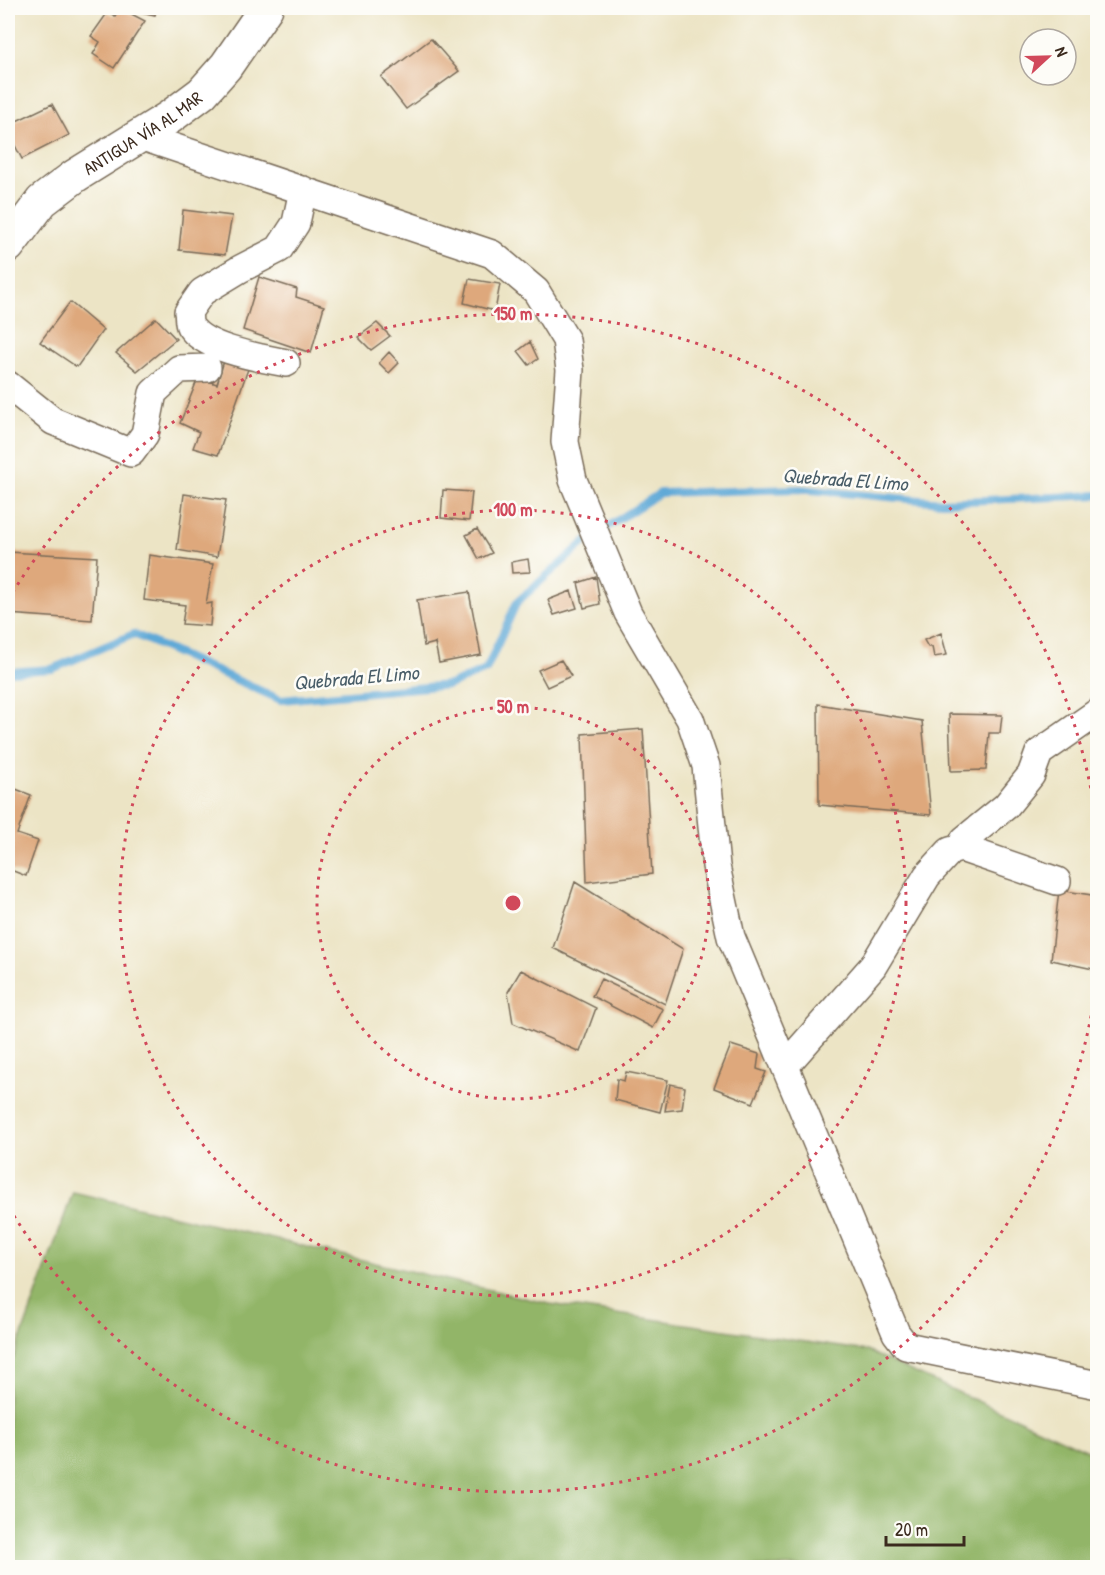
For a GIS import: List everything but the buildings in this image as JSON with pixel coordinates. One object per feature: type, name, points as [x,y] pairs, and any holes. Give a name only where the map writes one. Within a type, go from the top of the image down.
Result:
[{"type":"main road","name":"ANTIGUA VÍA AL MAR","points":[[8,246],[42,201],[75,177],[170,117],[202,93],[226,66],[266,8]]},
{"type":"street","points":[[140,136],[492,254],[536,291],[566,340],[570,370],[565,442],[573,480],[628,613],[690,719],[706,766],[716,866],[731,937],[896,1333],[906,1347],[1098,1385]]},
{"type":"street","points":[[286,363],[229,350],[201,336],[190,325],[188,312],[202,292],[279,249],[296,223],[303,190]]},
{"type":"street","points":[[8,385],[54,422],[131,453],[145,434],[153,393],[179,369],[207,368]]},
{"type":"street","points":[[961,848],[964,840],[1006,806],[1031,775],[1039,753],[1098,712]]},
{"type":"street","points":[[785,1066],[873,966],[927,876],[950,851],[961,848],[1058,881]]},
{"type":"green space","points":[[73,1192],[550,1304],[867,1351],[1097,1455],[1097,1567],[8,1567],[8,1374]]},
{"type":"waterway","name":"Quebrada El Limo","points":[[601,531],[660,493],[800,489],[942,502],[1098,495]]},
{"type":"waterway","name":"Quebrada El Limo","points":[[8,672],[52,669],[134,634],[281,700],[449,685],[486,670],[517,602],[586,541]]}]
